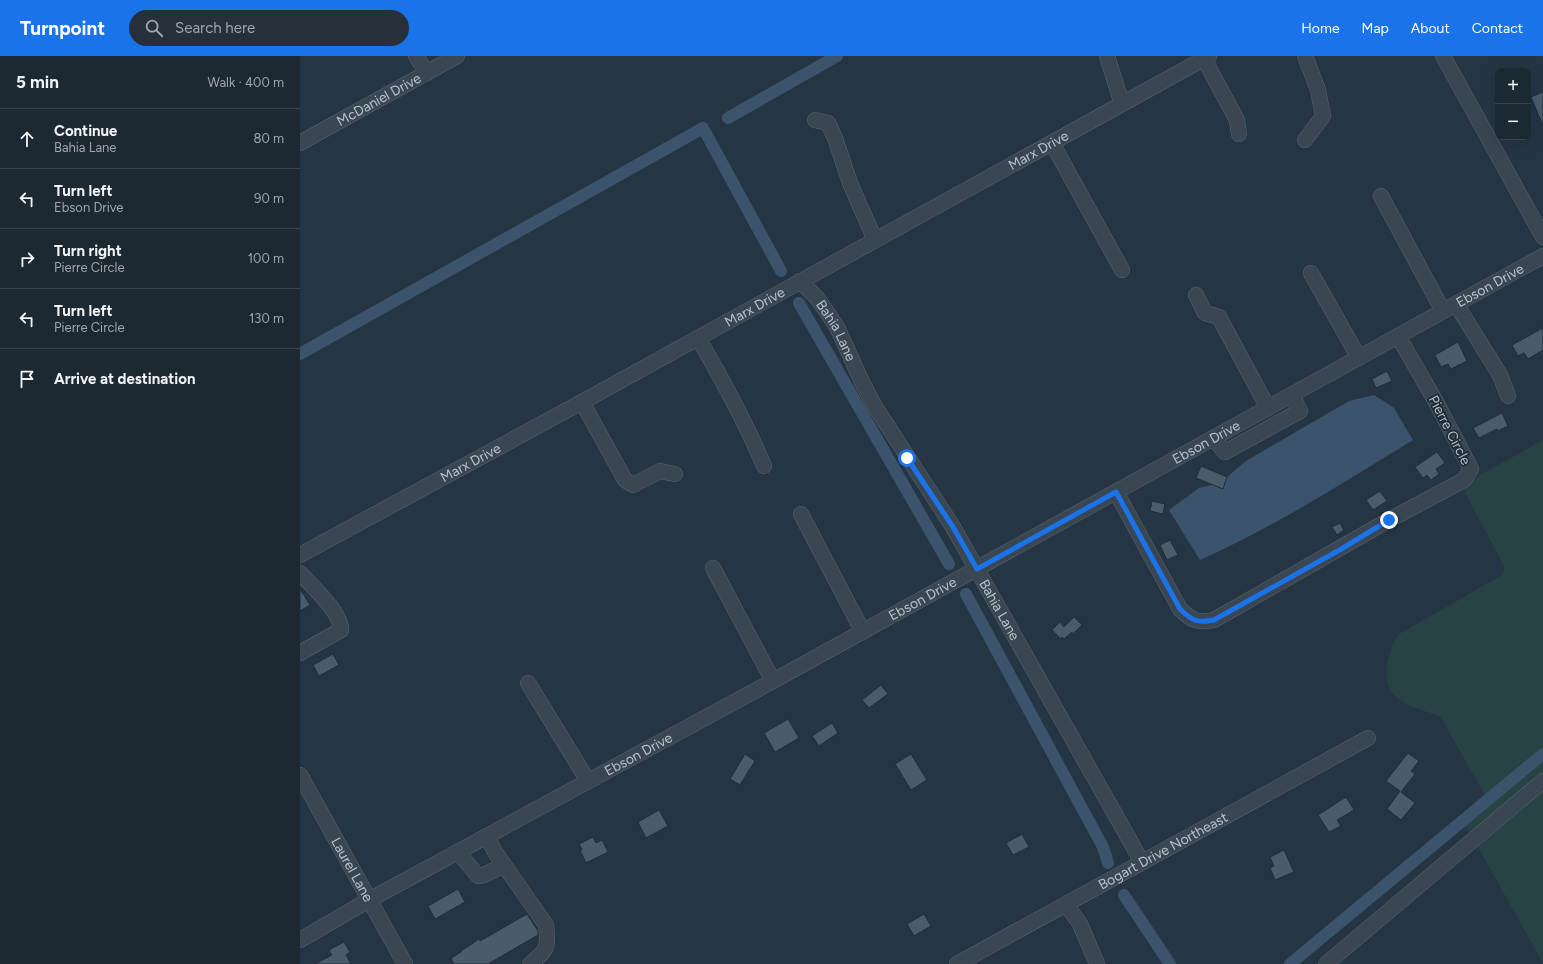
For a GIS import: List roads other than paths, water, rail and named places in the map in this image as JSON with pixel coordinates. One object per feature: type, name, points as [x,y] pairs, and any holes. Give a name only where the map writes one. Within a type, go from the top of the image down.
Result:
[{"type":"street","points":[[416,56],[427,73]]},
{"type":"street","name":"McDaniel Drive","points":[[300,143],[457,56]]},
{"type":"street","points":[[1107,56],[1122,104]]},
{"type":"street","points":[[1305,56],[1318,90],[1323,116],[1305,140]]},
{"type":"street","points":[[1443,56],[1543,237]]},
{"type":"street","points":[[1206,57],[1237,120],[1238,134]]},
{"type":"street","name":"Marx Drive","points":[[300,555],[582,402],[1206,57]]},
{"type":"street","points":[[815,120],[828,123],[835,138],[850,183],[875,240]]},
{"type":"street","points":[[1052,143],[1122,270]]},
{"type":"street","points":[[1381,196],[1443,311]]},
{"type":"street","name":"Ebson Drive","points":[[300,940],[370,900],[863,632],[1543,256]]},
{"type":"street","points":[[1311,273],[1359,358]]},
{"type":"street","name":"Bahia Lane","points":[[800,281],[818,299],[837,327],[874,405],[889,425],[907,458],[953,527],[1142,862]]},
{"type":"street","points":[[1196,295],[1205,313],[1219,317],[1268,408]]},
{"type":"street","points":[[1456,304],[1500,375],[1508,396]]},
{"type":"street","name":"Pierre Circle","points":[[1116,492],[1180,609],[1189,618],[1201,622],[1214,620],[1343,548],[1389,520],[1464,480],[1471,469],[1436,402],[1398,336]]},
{"type":"street","points":[[698,338],[721,376],[764,466]]},
{"type":"street","points":[[1213,438],[1225,452],[1281,422],[1300,411],[1292,395]]},
{"type":"street","points":[[582,402],[626,480],[633,485],[660,471],[675,474]]},
{"type":"street","points":[[801,514],[863,632]]},
{"type":"street","points":[[713,568],[773,681]]},
{"type":"street","points":[[300,573],[332,609],[341,624],[341,630],[300,653]]},
{"type":"street","points":[[528,683],[588,781]]},
{"type":"street","name":"Bogart Drive Northeast","points":[[957,964],[1368,738]]},
{"type":"street","name":"Laurel Lane","points":[[300,775],[404,964]]},
{"type":"street","points":[[1326,964],[1543,781]]},
{"type":"street","points":[[487,836],[504,865],[527,899],[537,910],[546,925],[548,940],[543,954],[530,964]]},
{"type":"street","points":[[458,852],[478,876],[484,875],[504,865]]},
{"type":"street","points":[[1066,904],[1080,924],[1097,964]]},
{"type":"water","points":[[1374,395],[1394,408],[1413,440],[1281,519],[1200,560],[1169,510],[1199,488],[1220,483],[1246,461],[1349,401]]},
{"type":"waterway","points":[[728,118],[837,56]]},
{"type":"waterway","points":[[300,354],[703,128],[781,271]]},
{"type":"waterway","points":[[799,303],[949,564]]},
{"type":"waterway","points":[[966,594],[1103,847],[1108,863]]},
{"type":"waterway","points":[[1290,964],[1543,754]]},
{"type":"waterway","points":[[1124,895],[1170,964]]}]
